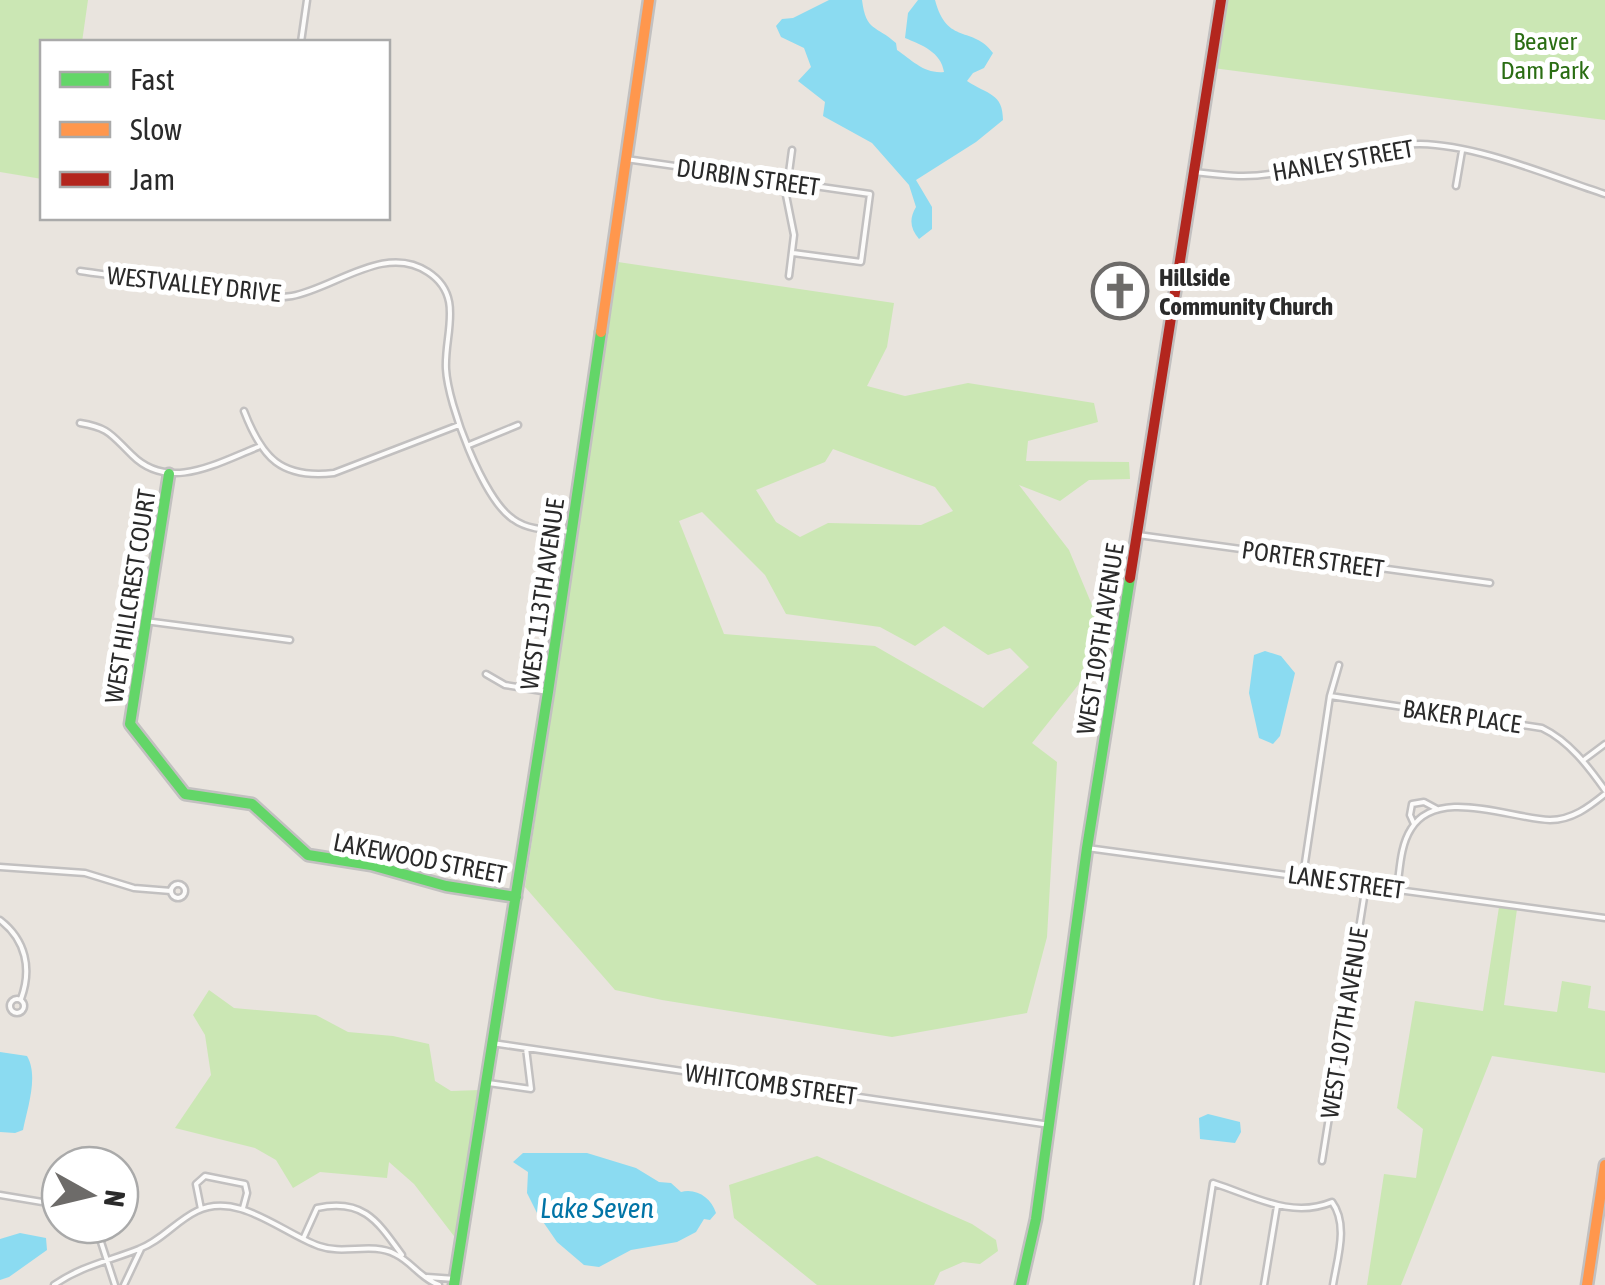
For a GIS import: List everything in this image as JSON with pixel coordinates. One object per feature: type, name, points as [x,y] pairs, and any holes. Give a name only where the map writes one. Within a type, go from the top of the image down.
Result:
[{"type":"street","points":[[301,40],[306,0]]},
{"type":"street","name":"WEST 113TH AVENUE","points":[[455,1282],[548,692],[649,0]]},
{"type":"street","name":"WEST 109TH AVENUE","points":[[1021,1285],[1036,1219],[1087,848],[1221,0]]},
{"type":"street","name":"HANLEY STREET","points":[[1194,172],[1234,178],[1271,174],[1390,146],[1422,144],[1462,151],[1605,194]]},
{"type":"street","points":[[789,276],[794,253],[787,208],[792,150]]},
{"type":"street","points":[[1456,186],[1462,151]]},
{"type":"street","name":"DURBIN STREET","points":[[626,159],[870,194],[861,262],[794,253]]},
{"type":"street","name":"WESTVALLEY DRIVE","points":[[80,271],[286,296],[392,261],[427,271],[447,292],[452,320],[446,366],[459,425],[486,487],[515,522],[572,532]]},
{"type":"street","points":[[244,412],[258,447],[277,464],[296,473],[334,473],[459,425]]},
{"type":"street","points":[[80,423],[104,428],[142,465],[169,474],[190,474],[258,447]]},
{"type":"street","points":[[470,446],[518,426]]},
{"type":"street","name":"WEST HILLCREST COURT","points":[[130,724],[169,474]]},
{"type":"street","name":"PORTER STREET","points":[[1136,534],[1490,583]]},
{"type":"street","points":[[146,621],[290,640]]},
{"type":"street","points":[[1303,876],[1330,696],[1339,665]]},
{"type":"street","points":[[486,674],[506,685],[548,692]]},
{"type":"street","name":"BAKER PLACE","points":[[1330,696],[1542,728],[1583,760],[1605,792]]},
{"type":"street","name":"LAKEWOOD STREET","points":[[130,724],[184,794],[252,804],[308,855],[446,886],[516,897]]},
{"type":"street","points":[[1583,760],[1605,744]]},
{"type":"street","points":[[1398,890],[1408,834],[1414,824],[1436,810],[1454,806],[1552,820],[1585,810],[1605,792]]},
{"type":"street","points":[[1414,824],[1410,815],[1412,804],[1424,802],[1436,810]]},
{"type":"street","name":"LANE STREET","points":[[1087,848],[1605,918]]},
{"type":"street","points":[[0,867],[85,873],[134,888],[172,892]]},
{"type":"street","name":"WEST 107TH AVENUE","points":[[1322,1161],[1366,886]]},
{"type":"street","points":[[0,920],[14,932],[25,954],[27,971],[21,999]]},
{"type":"street","name":"WHITCOMB STREET","points":[[492,1043],[1050,1124]]},
{"type":"street","points":[[486,1083],[531,1089],[526,1048]]},
{"type":"street","points":[[1587,1285],[1601,1214],[1605,1165]]},
{"type":"street","points":[[201,1209],[196,1184],[204,1176],[246,1184],[243,1209]]},
{"type":"street","points":[[1197,1285],[1213,1183],[1296,1210],[1312,1210],[1332,1202],[1341,1228],[1332,1285]]},
{"type":"street","points":[[0,1195],[40,1202]]},
{"type":"street","points":[[1264,1285],[1277,1204]]},
{"type":"street","points":[[54,1285],[75,1270],[141,1249],[201,1209],[221,1206],[243,1209],[303,1239],[342,1252],[384,1250],[408,1263]]},
{"type":"street","points":[[303,1239],[317,1208],[369,1213],[408,1263],[422,1277],[439,1285]]},
{"type":"street","points":[[384,1250],[386,1234]]},
{"type":"street","points":[[102,1245],[115,1285]]},
{"type":"street","points":[[124,1285],[141,1249]]},
{"type":"street","points":[[422,1277],[455,1282]]},
{"type":"green space","points":[[0,0],[88,0],[82,40],[40,40],[40,179],[0,172]]},
{"type":"green space","name":"Beaver Dam Park","points":[[1223,0],[1605,0],[1605,120],[1213,68]]},
{"type":"green space","points":[[618,262],[894,303],[887,347],[867,386],[905,396],[968,383],[1094,403],[1098,422],[1028,441],[1026,461],[1129,462],[1130,479],[1089,480],[1060,501],[1019,485],[1069,550],[1097,617],[1079,684],[1032,743],[1057,762],[1047,937],[1027,1013],[892,1037],[615,990],[525,887]],"holes":[[[833,449],[935,487],[953,511],[921,525],[828,523],[800,537],[776,522],[756,490],[825,462]],[[702,512],[765,575],[786,614],[880,627],[915,646],[944,626],[988,655],[1010,648],[1029,667],[983,708],[875,646],[724,634],[679,521]]]},
{"type":"green space","points":[[1499,907],[1517,909],[1504,1005],[1557,1012],[1562,981],[1591,986],[1588,1008],[1605,1011],[1605,1073],[1492,1056],[1401,1285],[1367,1285],[1384,1174],[1416,1178],[1423,1129],[1397,1108],[1415,1001],[1483,1011]]},
{"type":"green space","points":[[209,990],[234,1008],[316,1015],[348,1032],[429,1044],[435,1081],[451,1091],[481,1090],[457,1240],[414,1184],[389,1162],[387,1178],[320,1172],[293,1188],[276,1160],[255,1148],[175,1128],[211,1075],[205,1035],[193,1015]]},
{"type":"green space","points":[[817,1156],[972,1224],[996,1240],[998,1251],[980,1264],[963,1262],[940,1272],[934,1285],[817,1285],[734,1218],[729,1185]]},
{"type":"water","points":[[829,0],[862,0],[869,23],[896,43],[897,50],[930,71],[944,72],[939,59],[905,38],[908,13],[918,0],[935,0],[946,24],[977,39],[993,53],[984,68],[967,81],[997,99],[1003,120],[916,180],[932,207],[932,229],[919,239],[912,223],[916,207],[909,185],[872,143],[823,116],[825,102],[798,81],[811,67],[804,48],[781,37],[776,26],[782,19],[793,18]]},
{"type":"water","points":[[1265,651],[1281,656],[1295,673],[1280,736],[1273,744],[1259,738],[1249,693],[1254,655]]},
{"type":"water","points":[[0,1052],[27,1056],[32,1073],[23,1130],[15,1133],[0,1132]]},
{"type":"water","points":[[1208,1114],[1240,1122],[1241,1132],[1235,1143],[1200,1139],[1199,1118]]},
{"type":"water","name":"Lake Seven","points":[[523,1153],[587,1153],[636,1168],[659,1182],[671,1183],[681,1192],[703,1195],[716,1213],[710,1220],[704,1219],[696,1232],[677,1242],[631,1250],[599,1267],[584,1265],[557,1242],[537,1213],[527,1193],[528,1172],[513,1162]]},
{"type":"water","points":[[20,1233],[40,1237],[40,1245],[47,1245],[47,1250],[0,1280],[0,1239]]},
{"type":"traffic: fast","points":[[454,1285],[601,332]]},
{"type":"traffic: fast","points":[[169,474],[130,724],[185,794],[252,804],[308,855],[371,865],[446,886],[516,897]]},
{"type":"traffic: fast","points":[[1021,1285],[1036,1219],[1087,848],[1130,578]]},
{"type":"traffic: slow","points":[[601,332],[649,0]]},
{"type":"traffic: slow","points":[[1587,1285],[1605,1165]]},
{"type":"traffic: jam","points":[[1130,578],[1221,0]]},
{"type":"place","name":"Hillside Community Church","points":[[1120,291]]}]
